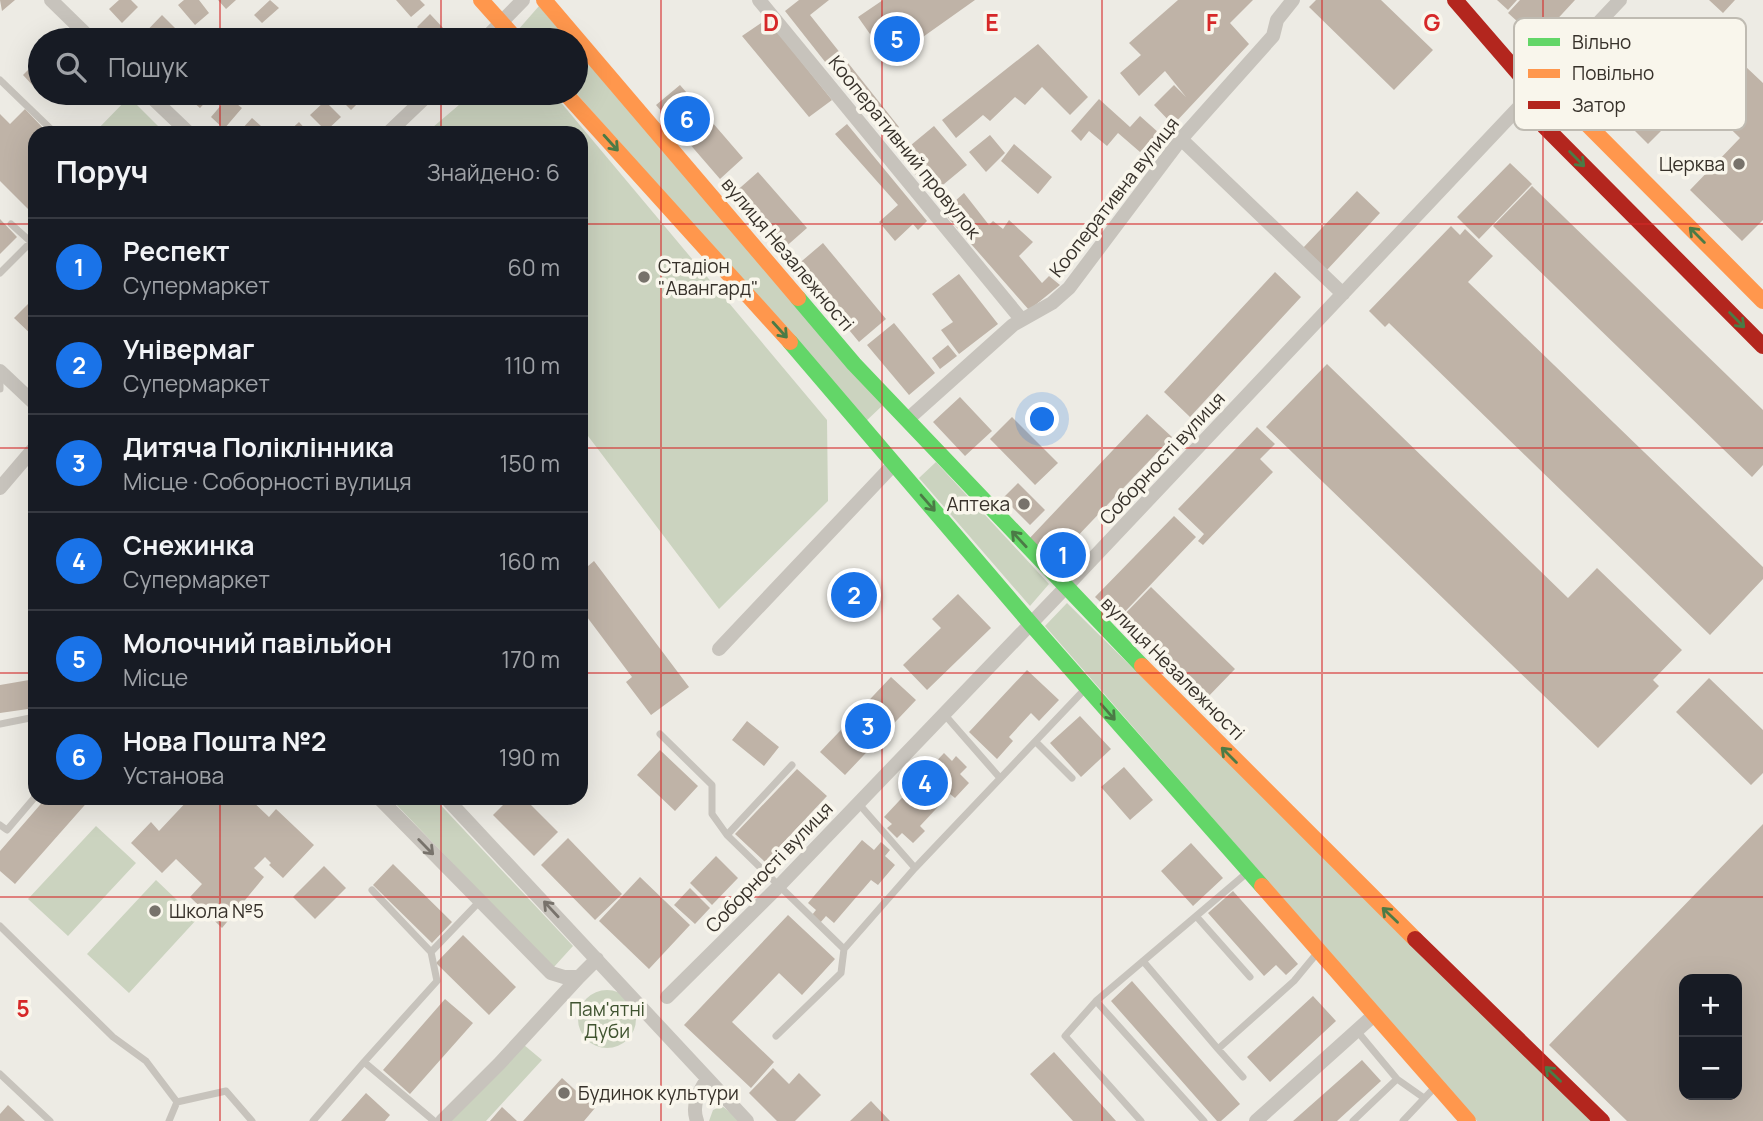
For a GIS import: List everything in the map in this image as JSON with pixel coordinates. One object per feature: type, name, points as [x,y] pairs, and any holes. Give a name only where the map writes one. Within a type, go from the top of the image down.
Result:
[{"type":"street","points":[[51,0],[80,28]]},
{"type":"street","points":[[481,0],[506,28]]},
{"type":"street","points":[[497,28],[523,0]]},
{"type":"street","name":"вулиця Незалежності","points":[[544,0],[568,28]]},
{"type":"street","name":"Кооперативний провулок","points":[[759,0],[1021,318]]},
{"type":"street","name":"Кооперативна вулиця","points":[[908,419],[1021,318],[1052,303],[1069,288],[1181,139],[1273,36],[1277,20],[1293,0]]},
{"type":"street","points":[[1455,0],[1514,68]]},
{"type":"street","name":"Соборності вулиця","points":[[1605,18],[1620,0]]},
{"type":"street","name":"вулиця Незалежності","points":[[588,52],[854,364],[1065,589],[1292,819],[1602,1121]]},
{"type":"street","points":[[160,105],[182,126]]},
{"type":"street","points":[[395,126],[417,105]]},
{"type":"street","points":[[576,105],[785,336],[1031,624],[1468,1121]]},
{"type":"street","name":"Соборності вулиця","points":[[667,998],[778,887],[1065,589],[1343,293],[1514,124]]},
{"type":"street","points":[[1548,130],[1763,346]]},
{"type":"street","points":[[1593,130],[1763,300]]},
{"type":"street","points":[[1181,139],[1343,293]]},
{"type":"street","points":[[0,372],[28,401]]},
{"type":"street","points":[[0,488],[28,455]]},
{"type":"street","points":[[719,649],[894,464]]},
{"type":"street","points":[[386,805],[551,972],[564,977],[579,976]]},
{"type":"street","points":[[453,805],[747,1121]]},
{"type":"street","points":[[442,1121],[597,959]]},
{"type":"street","points":[[1256,1121],[1374,1014]]},
{"type":"street","points":[[698,1121],[695,1114],[696,1098],[707,1079]]},
{"type":"lane","points":[[0,80],[48,126]]},
{"type":"lane","points":[[10,223],[28,238]]},
{"type":"lane","points":[[0,273],[28,247]]},
{"type":"lane","points":[[0,372],[0,389]]},
{"type":"lane","points":[[776,1036],[841,973],[844,949],[915,868],[1087,688]]},
{"type":"lane","points":[[944,714],[1000,778]]},
{"type":"lane","points":[[0,724],[28,719]]},
{"type":"lane","points":[[660,734],[712,785],[712,814],[727,835],[844,949]]},
{"type":"lane","points":[[1036,742],[1072,778]]},
{"type":"lane","points":[[727,835],[792,765]]},
{"type":"lane","points":[[858,803],[915,868]]},
{"type":"lane","points":[[0,825],[7,830],[28,805]]},
{"type":"lane","points":[[1141,1121],[1065,1036],[1096,1001],[1248,871]]},
{"type":"lane","points":[[313,1121],[437,981],[431,952],[372,890]]},
{"type":"lane","points":[[431,952],[479,902]]},
{"type":"lane","points":[[1196,916],[1250,977]]},
{"type":"lane","points":[[0,926],[113,1037],[146,1061],[177,1102]]},
{"type":"lane","points":[[1218,1049],[1294,981],[1319,952]]},
{"type":"lane","points":[[1143,961],[1243,1077]]},
{"type":"lane","points":[[1096,1001],[1204,1121]]},
{"type":"lane","points":[[1357,1031],[1397,1079],[1424,1098]]},
{"type":"lane","points":[[364,1062],[434,1121]]},
{"type":"lane","points":[[0,1074],[50,1121]]},
{"type":"lane","points":[[1353,1121],[1397,1079]]},
{"type":"lane","points":[[1403,1121],[1437,1086]]},
{"type":"lane","points":[[177,1102],[226,1091],[252,1121]]},
{"type":"lane","points":[[169,1121],[177,1102]]},
{"type":"green space","points":[[539,6],[558,28],[520,28]]},
{"type":"green space","points":[[588,63],[883,405],[864,423],[586,105]]},
{"type":"green space","points":[[121,105],[137,105],[158,126],[101,126]]},
{"type":"green space","name":"Стадіон \"Авангард\"","points":[[459,105],[563,105],[581,126],[434,126]]},
{"type":"green space","name":"Стадіон \"Авангард\"","points":[[588,135],[827,420],[828,501],[719,609],[588,436]]},
{"type":"green space","points":[[936,462],[1049,584],[1030,606],[919,478]]},
{"type":"green space","points":[[1067,603],[1591,1121],[1477,1121],[1045,626]]},
{"type":"green space","points":[[397,805],[441,805],[573,946],[553,968]]},
{"type":"green space","points":[[96,826],[136,863],[68,936],[28,899]]},
{"type":"green space","points":[[156,880],[197,919],[129,993],[87,954]]},
{"type":"green space","name":"Пам'ятні Дуби","points":[[607,990],[618,992],[631,1003],[636,1019],[634,1030],[623,1043],[607,1048],[596,1046],[583,1035],[578,1019],[580,1008],[591,995]]},
{"type":"green space","points":[[524,1045],[542,1060],[486,1121],[450,1121]]},
{"type":"green space","points":[[722,1106],[741,1121],[709,1121],[713,1110]]},
{"type":"building","points":[[0,0],[15,0],[2,11]]},
{"type":"building","points":[[119,0],[131,0],[138,7],[122,23],[109,9]]},
{"type":"building","points":[[184,0],[199,0],[209,13],[195,25],[178,5]]},
{"type":"building","points":[[218,0],[236,0],[226,9]]},
{"type":"building","points":[[270,0],[279,8],[262,23],[254,15]]},
{"type":"building","points":[[396,0],[420,0],[425,5],[411,17]]},
{"type":"building","points":[[799,0],[829,0],[810,15],[899,127],[885,138],[785,11]]},
{"type":"building","points":[[883,0],[975,0],[889,61],[858,17]]},
{"type":"building","points":[[1178,0],[1253,0],[1230,23],[1249,44],[1173,125],[1154,105],[1174,85],[1186,97],[1165,71],[1139,96],[1120,73],[1141,55],[1129,43]]},
{"type":"building","points":[[1316,0],[1381,0],[1433,50],[1394,90],[1309,7]]},
{"type":"building","points":[[1497,0],[1517,0],[1508,10]]},
{"type":"building","points":[[1520,0],[1575,0],[1558,18],[1514,18],[1508,13]]},
{"type":"building","points":[[1709,0],[1735,0],[1723,13]]},
{"type":"building","points":[[430,14],[443,28],[418,28]]},
{"type":"building","points":[[162,15],[175,28],[150,28]]},
{"type":"building","points":[[767,19],[832,100],[809,117],[742,36]]},
{"type":"building","points":[[1038,44],[1088,97],[1070,115],[1042,87],[1025,105],[1015,97],[990,121],[983,115],[956,138],[942,120]]},
{"type":"building","name":"Церква","points":[[1746,67],[1763,83],[1763,220],[1742,241],[1690,190],[1740,138],[1732,130],[1746,130]]},
{"type":"building","points":[[680,85],[743,158],[720,179],[656,105]]},
{"type":"building","points":[[1099,99],[1130,127],[1140,116],[1159,133],[1140,152],[1118,133],[1107,146],[1089,131],[1081,141],[1071,131]]},
{"type":"building","points":[[221,105],[238,105],[242,108],[227,126],[221,126],[211,117]]},
{"type":"building","points":[[321,105],[329,105],[341,117],[331,126],[321,126],[310,115]]},
{"type":"building","points":[[25,109],[41,126],[28,126],[28,209],[0,181],[0,114],[10,124]]},
{"type":"building","points":[[252,118],[261,126],[245,126]]},
{"type":"building","points":[[847,124],[927,221],[918,230],[913,224],[895,241],[879,222],[898,205],[835,134]]},
{"type":"building","points":[[934,126],[967,165],[932,194],[899,155]]},
{"type":"building","points":[[1634,130],[1662,130],[1648,144]]},
{"type":"building","points":[[990,135],[1005,153],[986,172],[969,152]]},
{"type":"building","points":[[1014,144],[1052,177],[1038,194],[1001,161]]},
{"type":"building","points":[[1510,163],[1532,184],[1479,239],[1457,217]]},
{"type":"building","points":[[758,172],[807,228],[782,250],[733,194]]},
{"type":"building","points":[[1532,186],[1763,410],[1763,465],[1752,477],[1493,226]]},
{"type":"building","points":[[1357,191],[1380,213],[1326,271],[1302,249]]},
{"type":"building","points":[[964,193],[989,225],[993,221],[1003,229],[1009,220],[1033,242],[1019,256],[1042,283],[1049,276],[1060,285],[1029,310],[943,212]]},
{"type":"building","points":[[0,219],[17,237],[0,254]]},
{"type":"building","points":[[1451,226],[1460,235],[1465,229],[1493,256],[1468,282],[1763,567],[1763,579],[1710,635],[1389,323],[1385,327],[1369,311]]},
{"type":"building","points":[[823,243],[886,319],[859,342],[796,266]]},
{"type":"building","points":[[1275,272],[1301,297],[1190,417],[1164,392]]},
{"type":"building","points":[[959,274],[998,324],[959,354],[941,330],[953,322],[932,294]]},
{"type":"building","points":[[28,304],[28,331],[14,318]]},
{"type":"building","points":[[894,323],[935,373],[909,395],[867,345]]},
{"type":"building","points":[[948,345],[957,356],[940,369],[932,358]]},
{"type":"building","points":[[1327,364],[1568,598],[1597,568],[1682,650],[1653,680],[1659,686],[1598,748],[1266,427]]},
{"type":"building","points":[[960,397],[992,431],[965,456],[933,422]]},
{"type":"building","points":[[1147,414],[1172,437],[1051,564],[1027,541]]},
{"type":"building","points":[[1012,417],[1058,463],[1035,485],[990,439]]},
{"type":"building","points":[[1257,427],[1275,444],[1260,459],[1273,472],[1203,545],[1198,541],[1204,534],[1178,509]]},
{"type":"building","name":"Аптека","points":[[1018,483],[1045,510],[1030,525],[1003,498]]},
{"type":"building","points":[[1174,516],[1196,537],[1118,619],[1095,597]]},
{"type":"building","points":[[594,561],[689,687],[651,715],[626,682],[632,677],[588,618],[588,566]]},
{"type":"building","points":[[1151,587],[1235,669],[1203,702],[1119,620]]},
{"type":"building","points":[[958,594],[991,628],[927,690],[903,665],[941,628],[932,619]]},
{"type":"building","points":[[1027,670],[1059,700],[1039,721],[1031,713],[1009,737],[1013,741],[997,759],[969,732]]},
{"type":"building","points":[[891,677],[916,700],[845,775],[820,752]]},
{"type":"building","points":[[1709,678],[1763,730],[1763,773],[1751,785],[1676,712]]},
{"type":"building","points":[[28,680],[28,709],[0,713],[0,685]]},
{"type":"building","points":[[1080,716],[1111,749],[1081,777],[1050,743]]},
{"type":"building","points":[[747,721],[779,747],[764,766],[732,740]]},
{"type":"building","points":[[660,750],[698,786],[675,811],[637,775]]},
{"type":"building","points":[[944,753],[952,761],[956,756],[967,767],[960,774],[969,783],[955,798],[950,794],[920,826],[925,831],[913,843],[902,833],[897,838],[887,828],[892,824],[884,817]]},
{"type":"building","points":[[1124,767],[1153,800],[1130,820],[1101,787]]},
{"type":"building","points":[[797,769],[827,796],[765,862],[735,834]]},
{"type":"building","points":[[40,805],[85,805],[15,884],[0,871],[0,851]]},
{"type":"building","points":[[183,805],[256,805],[269,817],[276,809],[314,845],[283,878],[269,865],[271,863],[265,857],[254,868],[264,877],[222,928],[190,897],[202,884],[176,859],[162,873],[131,843],[151,822],[159,831]]},
{"type":"building","points":[[503,805],[531,805],[558,832],[534,856],[493,815]]},
{"type":"building","points":[[1763,824],[1763,1121],[1627,1121],[1549,1045]]},
{"type":"building","points":[[568,838],[622,894],[595,920],[541,865]]},
{"type":"building","points":[[862,840],[874,850],[881,842],[890,850],[885,856],[895,865],[878,885],[871,880],[834,923],[826,916],[820,923],[812,915],[816,910],[808,903]]},
{"type":"building","points":[[1191,843],[1223,878],[1193,906],[1161,871]]},
{"type":"building","points":[[716,856],[738,878],[712,905],[690,883]]},
{"type":"building","points":[[393,864],[452,922],[432,943],[373,885]]},
{"type":"building","points":[[324,866],[346,888],[315,919],[293,897]]},
{"type":"building","points":[[640,877],[690,925],[649,969],[599,921]]},
{"type":"building","points":[[690,888],[710,908],[695,924],[674,905]]},
{"type":"building","points":[[1233,891],[1298,964],[1286,975],[1276,965],[1264,976],[1208,913]]},
{"type":"building","points":[[788,915],[835,959],[802,995],[779,973],[732,1022],[774,1062],[751,1088],[684,1025]]},
{"type":"building","points":[[463,935],[516,987],[489,1015],[436,963]]},
{"type":"building","points":[[1132,981],[1240,1104],[1221,1121],[1217,1121],[1111,1001]]},
{"type":"building","points":[[1313,996],[1336,1021],[1270,1082],[1247,1057]]},
{"type":"building","points":[[445,999],[473,1023],[410,1094],[383,1070]]},
{"type":"building","points":[[1054,1052],[1116,1121],[1073,1121],[1030,1074]]},
{"type":"building","points":[[1362,1060],[1381,1081],[1337,1121],[1293,1121]]},
{"type":"building","points":[[773,1068],[789,1084],[799,1073],[821,1095],[795,1121],[777,1121],[749,1093]]},
{"type":"building","name":"Будинок культури","points":[[562,1078],[595,1108],[584,1121],[523,1121]]},
{"type":"building","points":[[366,1093],[390,1115],[385,1121],[341,1121]]},
{"type":"building","points":[[871,1101],[890,1121],[850,1121]]},
{"type":"building","points":[[8,1105],[25,1121],[0,1121],[0,1114]]},
{"type":"building","points":[[502,1107],[517,1121],[490,1121]]},
{"type":"traffic: fast","points":[[798,298],[854,364],[1142,666]]},
{"type":"traffic: fast","points":[[790,342],[1031,624],[1262,886]]},
{"type":"traffic: slow","points":[[481,0],[506,28]]},
{"type":"traffic: slow","points":[[544,0],[568,28]]},
{"type":"traffic: slow","points":[[588,52],[798,298]]},
{"type":"traffic: slow","points":[[576,105],[790,342]]},
{"type":"traffic: slow","points":[[1593,130],[1763,301]]},
{"type":"traffic: slow","points":[[1142,666],[1415,939]]},
{"type":"traffic: slow","points":[[1262,886],[1468,1121]]},
{"type":"traffic: jam","points":[[1455,0],[1514,68]]},
{"type":"traffic: jam","points":[[1548,130],[1763,346]]},
{"type":"traffic: jam","points":[[1415,939],[1602,1121]]},
{"type":"place","name":"Молочний павільйон","points":[[897,39]]},
{"type":"place","name":"Нова Пошта №2","points":[[687,119]]},
{"type":"place","name":"Церква","points":[[1739,164]]},
{"type":"place","name":"Стадіон \"Авангард\"","points":[[644,277]]},
{"type":"place","name":"Аптека","points":[[1024,504]]},
{"type":"place","name":"Респект","points":[[1063,555]]},
{"type":"place","name":"Універмаг","points":[[854,595]]},
{"type":"place","name":"Дитяча Поліклінника","points":[[868,726]]},
{"type":"place","name":"Снежинка","points":[[925,783]]},
{"type":"place","name":"Школа №5","points":[[155,911]]},
{"type":"place","name":"Будинок культури","points":[[564,1093]]}]
